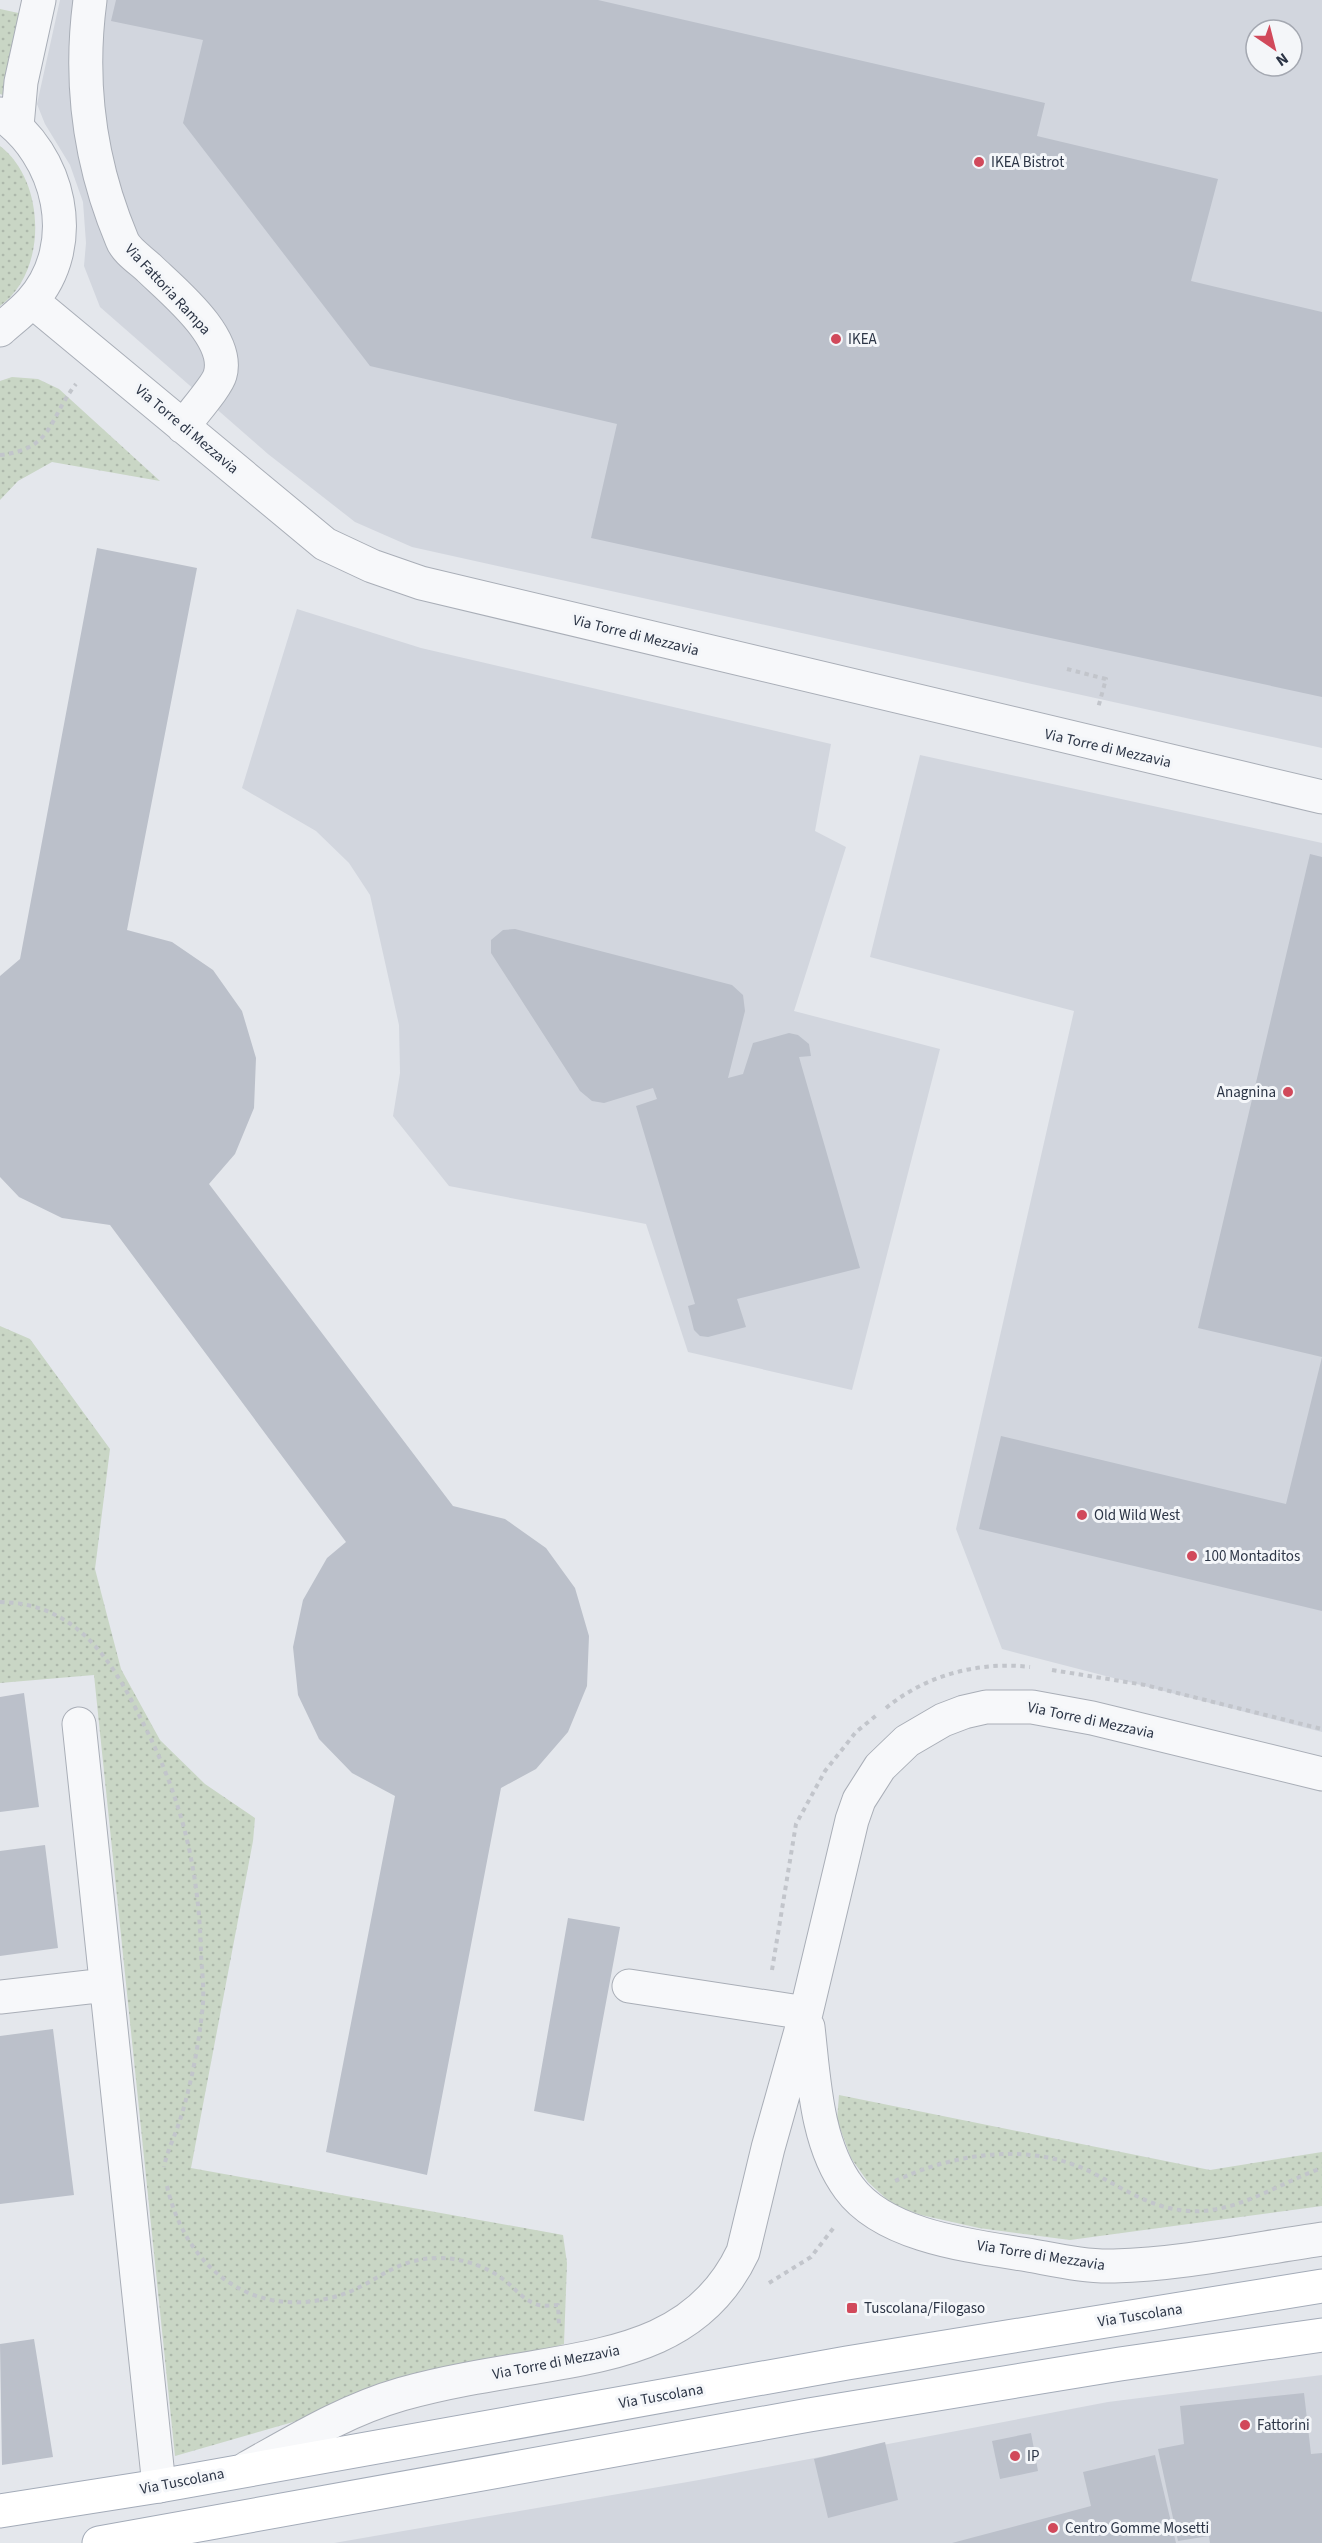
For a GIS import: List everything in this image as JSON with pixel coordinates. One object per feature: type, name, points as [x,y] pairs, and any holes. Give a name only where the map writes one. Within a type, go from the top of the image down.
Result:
[{"type":"main road","name":"Via Tuscolana","points":[[0,2511],[159,2486],[847,2363],[1322,2286]]},
{"type":"main road","points":[[99,2543],[808,2415],[1322,2335]]},
{"type":"street","points":[[0,330],[32,301],[51,268],[60,230],[56,191],[41,155],[9,120],[21,82],[39,0]]},
{"type":"street","name":"Via Fattoria Rampa","points":[[90,0],[85,56],[87,107],[99,168],[123,243],[210,331],[219,351],[220,375],[183,427]]},
{"type":"street","name":"Via Torre di Mezzavia","points":[[32,301],[325,544],[372,566],[421,584],[1322,797]]},
{"type":"street","name":"Via Torre di Mezzavia","points":[[245,2469],[326,2424],[382,2400],[463,2379],[619,2352],[665,2333],[701,2310],[720,2291],[743,2252],[768,2148],[806,2013],[841,1860],[859,1800],[891,1755],[907,1741],[943,1720],[986,1707],[1032,1707],[1092,1718],[1322,1774]]},
{"type":"street","points":[[79,1724],[159,2486]]},
{"type":"street","points":[[0,1997],[106,1985]]},
{"type":"street","points":[[629,1986],[806,2013]]},
{"type":"street","name":"Via Torre di Mezzavia","points":[[806,2013],[815,2085],[834,2163],[851,2191],[862,2202],[875,2212],[904,2226],[938,2238],[992,2249],[1111,2266],[1322,2239]]},
{"type":"path","points":[[0,455],[21,453],[37,444],[53,423],[71,390],[99,356]]},
{"type":"path","points":[[1067,669],[1106,679]]},
{"type":"path","points":[[0,1602],[38,1607],[63,1618],[92,1641],[113,1665],[158,1752],[183,1819],[200,1910],[203,2002],[195,2067],[164,2166],[173,2214],[186,2241],[221,2279],[244,2292],[267,2298],[292,2302],[335,2297],[398,2265],[419,2259],[441,2258],[461,2260],[484,2268],[536,2305],[558,2305]]},
{"type":"path","points":[[767,2006],[796,1824],[825,1771],[856,1732],[897,1698],[937,1679],[977,1666],[1002,1664],[1036,1668]]},
{"type":"path","points":[[1047,1670],[1145,1685],[1322,1729]]},
{"type":"shaded area","name":"IKEA","points":[[60,0],[1322,0],[1322,748],[412,547],[355,522],[268,454],[100,307],[84,266],[86,243],[83,202],[70,165],[45,124],[37,104]]},
{"type":"shaded area","points":[[297,609],[421,648],[831,744],[815,831],[846,847],[794,1011],[940,1049],[852,1390],[688,1352],[646,1224],[449,1186],[393,1116],[400,1073],[399,1025],[370,895],[349,863],[316,831],[242,788]]},
{"type":"shaded area","points":[[920,755],[1322,843],[1322,1732],[1002,1649],[956,1529],[1074,1011],[870,957]]},
{"type":"shaded area","points":[[1322,2375],[1322,2543],[334,2543],[699,2480],[1108,2402]]},
{"type":"green space","points":[[0,9],[23,14],[6,96],[0,94]]},
{"type":"green space","points":[[0,146],[15,162],[26,181],[33,203],[35,226],[33,250],[27,272],[16,291],[0,306]]},
{"type":"green space","points":[[12,377],[38,379],[59,389],[160,481],[52,462],[18,481],[0,500],[0,381]]},
{"type":"green space","points":[[0,1326],[30,1339],[110,1449],[95,1569],[121,1669],[160,1740],[205,1784],[255,1818],[253,1841],[191,2168],[563,2235],[567,2263],[564,2344],[175,2456],[94,1675],[0,1683]]},
{"type":"green space","points":[[839,2095],[1210,2170],[1322,2152],[1322,2206],[1070,2240],[979,2228],[921,2215],[893,2205],[868,2182],[851,2158],[837,2120]]},
{"type":"building","name":"IKEA","points":[[116,0],[598,0],[1045,103],[1037,136],[1218,179],[1191,281],[1322,312],[1322,697],[591,538],[617,424],[370,366],[183,123],[203,40],[111,21]]},
{"type":"building","points":[[97,548],[197,568],[127,930],[172,942],[213,970],[242,1011],[256,1058],[254,1108],[235,1154],[209,1184],[453,1506],[505,1519],[546,1548],[575,1588],[589,1636],[587,1686],[568,1732],[536,1769],[501,1788],[427,2175],[326,2152],[395,1796],[352,1773],[319,1739],[298,1695],[293,1647],[303,1600],[327,1558],[346,1542],[110,1225],[62,1218],[19,1197],[0,1177],[0,976],[20,959]]},
{"type":"building","points":[[1310,854],[1322,857],[1322,1357],[1198,1328]]},
{"type":"building","points":[[515,929],[732,985],[743,995],[745,1011],[728,1078],[743,1074],[753,1043],[789,1033],[798,1035],[809,1044],[811,1056],[799,1057],[860,1268],[737,1299],[746,1327],[708,1337],[700,1336],[694,1330],[688,1306],[695,1304],[636,1106],[657,1099],[653,1088],[604,1103],[592,1101],[580,1091],[491,953],[491,940],[503,930]]},
{"type":"building","points":[[1322,1357],[1322,1611],[979,1529],[1001,1436],[1286,1504]]},
{"type":"building","points":[[24,1693],[39,1807],[0,1812],[0,1697]]},
{"type":"building","points":[[45,1845],[58,1948],[0,1956],[0,1851]]},
{"type":"building","points":[[568,1918],[620,1927],[584,2121],[534,2111]]},
{"type":"building","points":[[53,2029],[74,2195],[0,2204],[0,2036]]},
{"type":"building","points":[[34,2339],[53,2457],[2,2465],[0,2344]]},
{"type":"building","points":[[1304,2393],[1311,2454],[1322,2453],[1322,2543],[1210,2543],[1209,2536],[1178,2541],[1158,2449],[1184,2444],[1180,2406]]},
{"type":"building","name":"IP","points":[[1031,2433],[1038,2471],[1000,2479],[992,2441]]},
{"type":"building","points":[[885,2442],[898,2500],[828,2518],[814,2459]]},
{"type":"building","points":[[1155,2455],[1176,2543],[952,2543],[1091,2506],[1083,2472]]},
{"type":"place","name":"IKEA Bistrot","points":[[979,162]]},
{"type":"place","name":"IKEA","points":[[836,339]]},
{"type":"place","name":"Anagnina","points":[[1288,1092]]},
{"type":"place","name":"Old Wild West","points":[[1082,1515]]},
{"type":"place","name":"100 Montaditos","points":[[1192,1556]]},
{"type":"place","name":"Tuscolana/Filogaso","points":[[852,2308]]},
{"type":"place","name":"Fattorini","points":[[1245,2425]]},
{"type":"place","name":"IP","points":[[1015,2456]]},
{"type":"place","name":"Centro Gomme Mosetti","points":[[1053,2528]]}]
